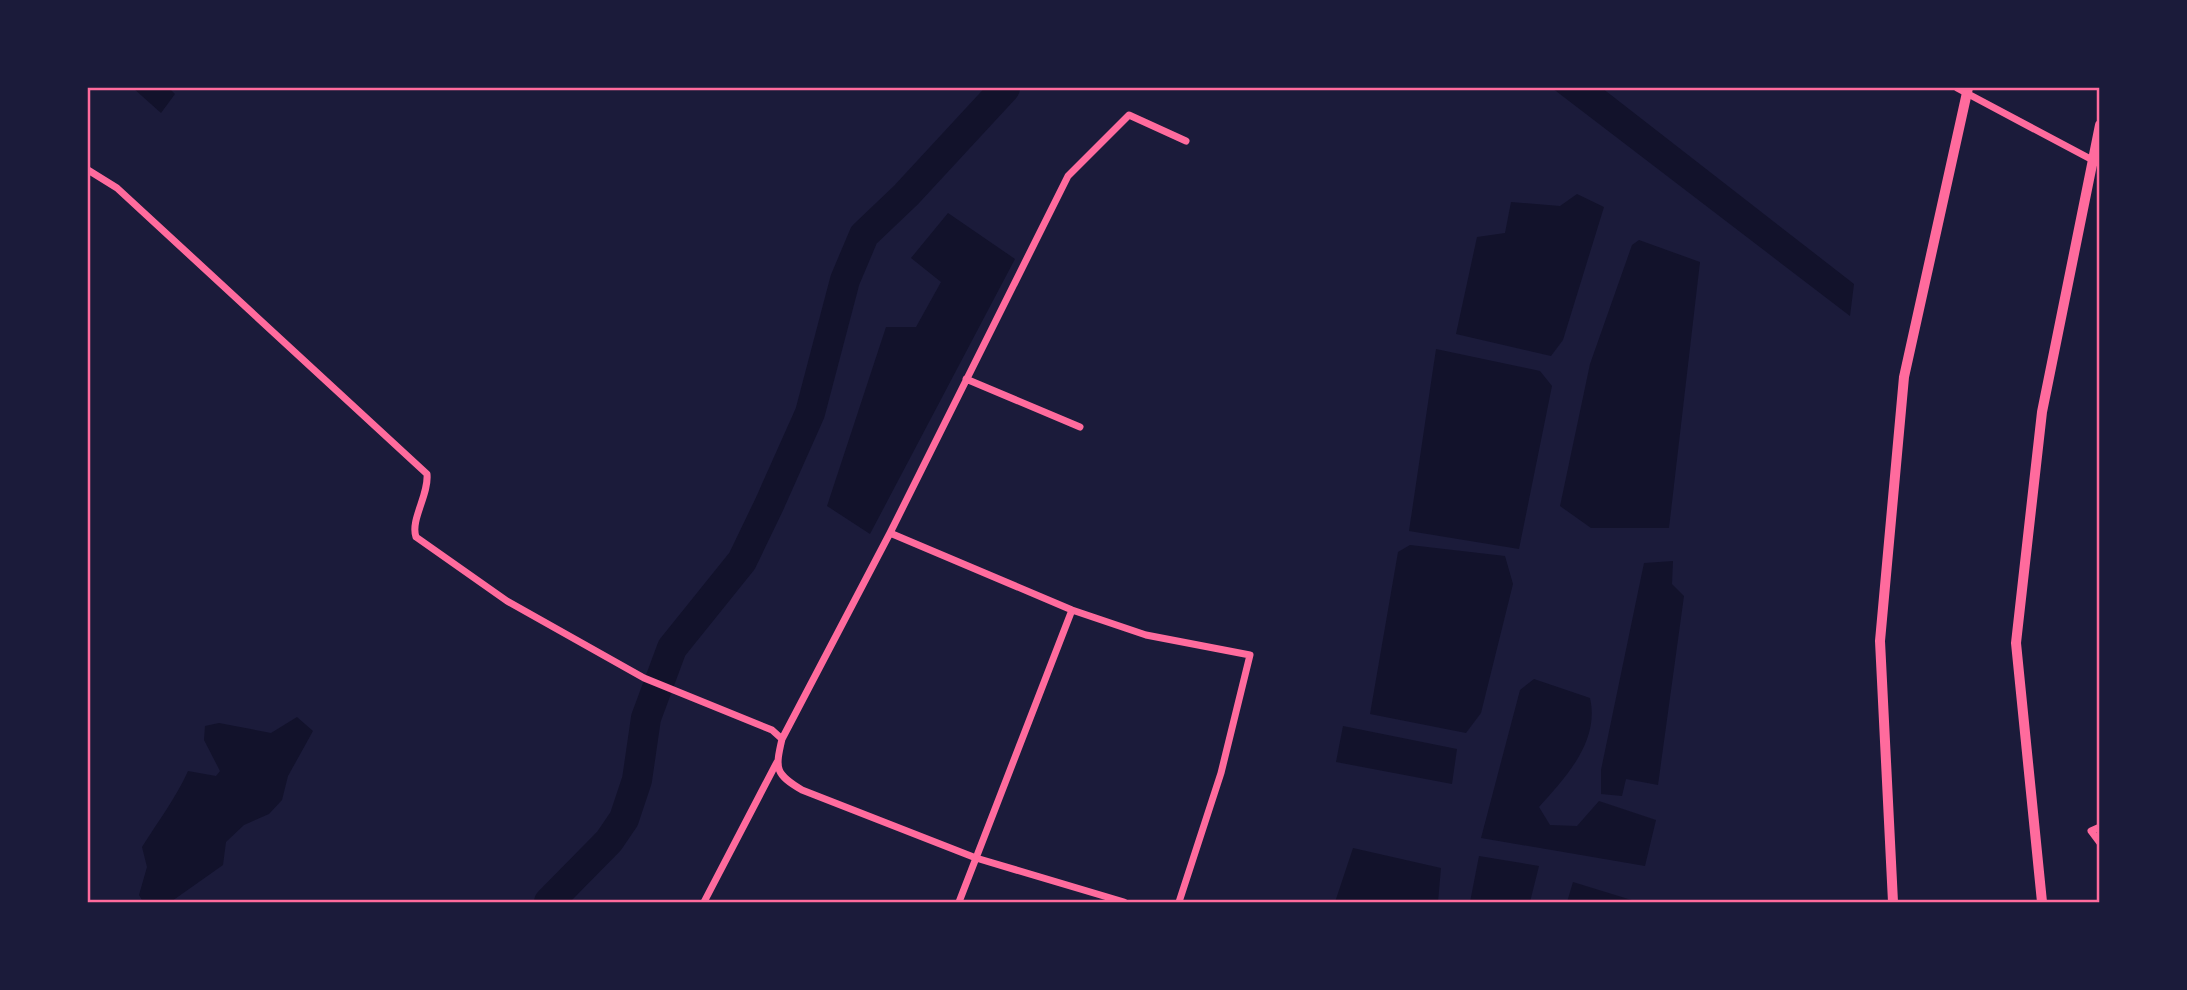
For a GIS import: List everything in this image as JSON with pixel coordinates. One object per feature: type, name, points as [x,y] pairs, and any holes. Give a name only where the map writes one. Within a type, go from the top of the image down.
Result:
[{"type":"main road","points":[[1893,902],[1881,627],[1904,377],[1964,89]]},
{"type":"main road","points":[[2042,902],[2016,643],[2042,412],[2096,162],[2099,125]]},
{"type":"street","points":[[1964,89],[2096,162]]},
{"type":"street","points":[[704,902],[777,761],[782,739],[890,533],[1068,176],[1081,160],[1129,115],[1186,141]]},
{"type":"street","points":[[88,170],[117,188],[426,474],[428,489],[414,530],[416,537],[507,601],[644,678],[772,730],[782,739]]},
{"type":"street","points":[[966,379],[1080,427]]},
{"type":"street","points":[[890,533],[1072,610],[1168,642],[1250,654],[1221,773],[1179,902]]},
{"type":"street","points":[[959,902],[1072,610]]},
{"type":"street","points":[[777,761],[784,780],[802,790],[976,858],[1124,902]]},
{"type":"street","points":[[2099,827],[2091,831],[2099,843]]},
{"type":"shaded area","points":[[133,88],[169,88],[175,94],[161,113]]},
{"type":"shaded area","points":[[1552,88],[1602,88],[1854,284],[1850,316]]},
{"type":"shaded area","points":[[1577,194],[1604,207],[1563,340],[1551,356],[1456,334],[1477,237],[1505,233],[1511,202],[1560,206]]},
{"type":"shaded area","points":[[948,213],[1015,259],[870,534],[827,506],[886,327],[916,327],[941,282],[911,258]]},
{"type":"shaded area","points":[[1639,240],[1700,262],[1669,528],[1591,528],[1560,506],[1590,364],[1632,245]]},
{"type":"shaded area","points":[[1436,349],[1540,371],[1552,386],[1519,549],[1409,531]]},
{"type":"shaded area","points":[[1410,545],[1505,556],[1513,584],[1481,713],[1466,733],[1370,714],[1398,552]]},
{"type":"shaded area","points":[[1673,561],[1672,584],[1684,596],[1658,785],[1626,779],[1622,796],[1601,794],[1601,770],[1644,563]]},
{"type":"shaded area","points":[[1534,679],[1590,698],[1592,714],[1590,729],[1578,757],[1570,771],[1539,807],[1550,825],[1577,826],[1599,801],[1656,820],[1645,866],[1481,838],[1520,690]]},
{"type":"shaded area","points":[[297,717],[313,731],[288,776],[282,800],[269,814],[244,825],[226,842],[223,865],[172,901],[143,902],[139,895],[147,867],[142,847],[188,771],[216,776],[220,771],[204,740],[205,726],[219,723],[271,733]]},
{"type":"shaded area","points":[[1343,726],[1457,749],[1452,784],[1336,762]]},
{"type":"shaded area","points":[[1353,848],[1441,868],[1438,902],[1335,902]]},
{"type":"shaded area","points":[[1479,856],[1539,866],[1530,902],[1470,902]]},
{"type":"shaded area","points":[[1573,882],[1638,902],[1567,902]]},
{"type":"waterway","points":[[549,902],[609,841],[624,819],[637,780],[646,718],[672,648],[742,561],[769,505],[810,413],[845,280],[864,235],[906,195],[1005,88]]}]
